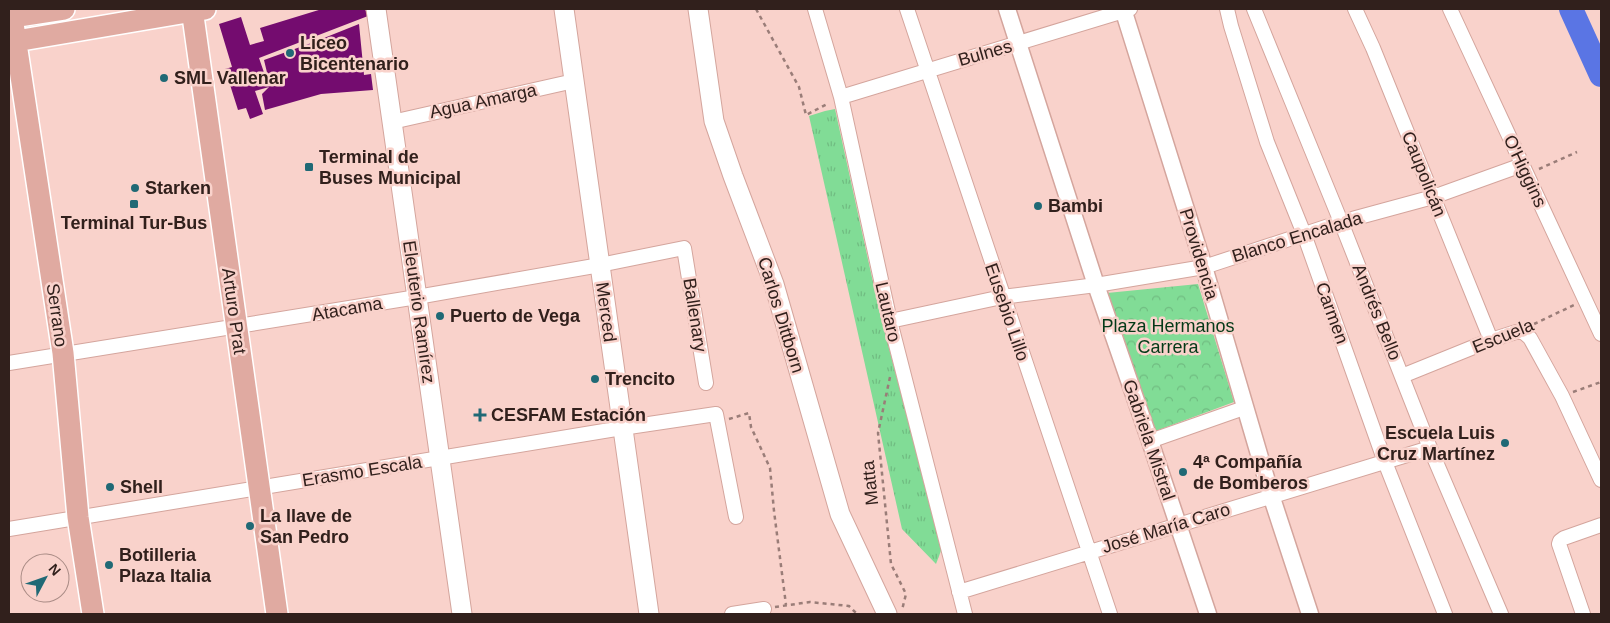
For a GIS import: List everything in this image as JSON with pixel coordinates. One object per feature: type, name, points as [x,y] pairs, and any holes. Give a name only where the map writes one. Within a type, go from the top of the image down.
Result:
[{"type":"main road","points":[[10,17],[64,9]]},
{"type":"main road","name":"Eleuterio Ramírez","points":[[376,9],[462,614]]},
{"type":"main road","name":"Merced","points":[[564,9],[649,614]]},
{"type":"main road","name":"Carlos Dittborn","points":[[698,9],[714,121],[774,284],[840,514],[887,614]]},
{"type":"main road","points":[[12,41],[196,10]]},
{"type":"main road","name":"Arturo Prat","points":[[196,10],[277,614]]},
{"type":"main road","name":"Serrano","points":[[10,17],[12,41],[63,354],[78,517],[93,614]]},
{"type":"street","name":"Lautaro","points":[[815,9],[840,97],[890,322],[965,614]]},
{"type":"street","name":"Eusebio Lillo","points":[[906,9],[1110,614]]},
{"type":"street","name":"Gabriela Mistral","points":[[1007,9],[1096,285],[1208,614]]},
{"type":"street","name":"Bulnes","points":[[840,97],[1018,44],[1125,9]]},
{"type":"street","name":"Providencia","points":[[1125,9],[1204,266],[1244,408],[1310,614]]},
{"type":"street","name":"Carmen","points":[[1227,9],[1267,142],[1304,234],[1385,462],[1445,614]]},
{"type":"street","name":"Andrés Bello","points":[[1254,9],[1342,222],[1430,448],[1501,614]]},
{"type":"street","name":"Caupolicán","points":[[1355,9],[1376,56],[1491,340]]},
{"type":"street","name":"O'Higgins","points":[[1450,9],[1601,334]]},
{"type":"street","name":"Agua Amarga","points":[[392,122],[574,81]]},
{"type":"street","name":"Blanco Encalada","points":[[890,322],[1002,297],[1096,285],[1204,266],[1342,222],[1524,170]]},
{"type":"street","name":"Atacama","points":[[9,364],[417,297],[600,265],[684,248]]},
{"type":"street","name":"Ballenary","points":[[684,248],[706,383]]},
{"type":"street","name":"Escuela","points":[[1402,376],[1491,340],[1516,332],[1523,332]]},
{"type":"street","points":[[1523,332],[1530,338],[1562,396],[1601,480]]},
{"type":"street","points":[[1150,440],[1244,408]]},
{"type":"street","name":"Erasmo Escala","points":[[9,529],[622,428],[717,419]]},
{"type":"street","points":[[717,419],[736,517]]},
{"type":"street","name":"José María Caro","points":[[959,592],[1177,526],[1271,495],[1430,448]]},
{"type":"street","points":[[1583,614],[1559,544],[1564,538],[1601,525]]},
{"type":"street","points":[[732,614],[764,609]]},
{"type":"path","points":[[756,9],[800,87],[806,115],[840,97]]},
{"type":"path","points":[[1524,170],[1577,152]]},
{"type":"path","name":"Escuela","points":[[1523,332],[1530,326],[1585,299]]},
{"type":"path","name":"Matta","points":[[890,375],[878,433],[891,564],[906,594],[901,614]]},
{"type":"path","points":[[1562,396],[1601,382]]},
{"type":"path","points":[[717,419],[749,413],[751,426],[770,468],[786,605]]},
{"type":"path","points":[[764,609],[810,602],[849,606],[857,614]]},
{"type":"green space","points":[[835,109],[880,314],[942,548],[936,564],[902,529],[809,116]]},
{"type":"green space","name":"Plaza Hermanos Carrera","points":[[1198,284],[1234,402],[1153,432],[1107,293]]},
{"type":"building","points":[[322,9],[365,9],[368,16],[259,58],[269,87],[255,91],[263,114],[250,119],[246,108],[238,110],[225,69],[232,67],[219,24],[241,17],[250,45],[264,41],[260,28]]},
{"type":"building","points":[[359,24],[364,75],[371,74],[373,90],[321,94],[265,110],[262,94],[269,87],[264,60]]},
{"type":"waterway","points":[[1571,9],[1601,75]]},
{"type":"place","name":"Liceo Bicentenario","points":[[290,53]]},
{"type":"place","name":"SML Vallenar","points":[[164,78]]},
{"type":"place","name":"Terminal de Buses Municipal","points":[[309,167]]},
{"type":"place","name":"Starken","points":[[135,188]]},
{"type":"place","name":"Terminal Tur-Bus","points":[[134,204]]},
{"type":"place","name":"Bambi","points":[[1038,206]]},
{"type":"place","name":"Puerto de Vega","points":[[440,316]]},
{"type":"place","name":"Trencito","points":[[595,379]]},
{"type":"place","name":"CESFAM Estación","points":[[480,415]]},
{"type":"place","name":"Escuela Luis Cruz Martínez","points":[[1505,443]]},
{"type":"place","name":"4ª Compañía de Bomberos","points":[[1183,472]]},
{"type":"place","name":"Shell","points":[[110,487]]},
{"type":"place","name":"La llave de San Pedro","points":[[250,526]]},
{"type":"place","name":"Botilleria Plaza Italia","points":[[109,565]]}]
